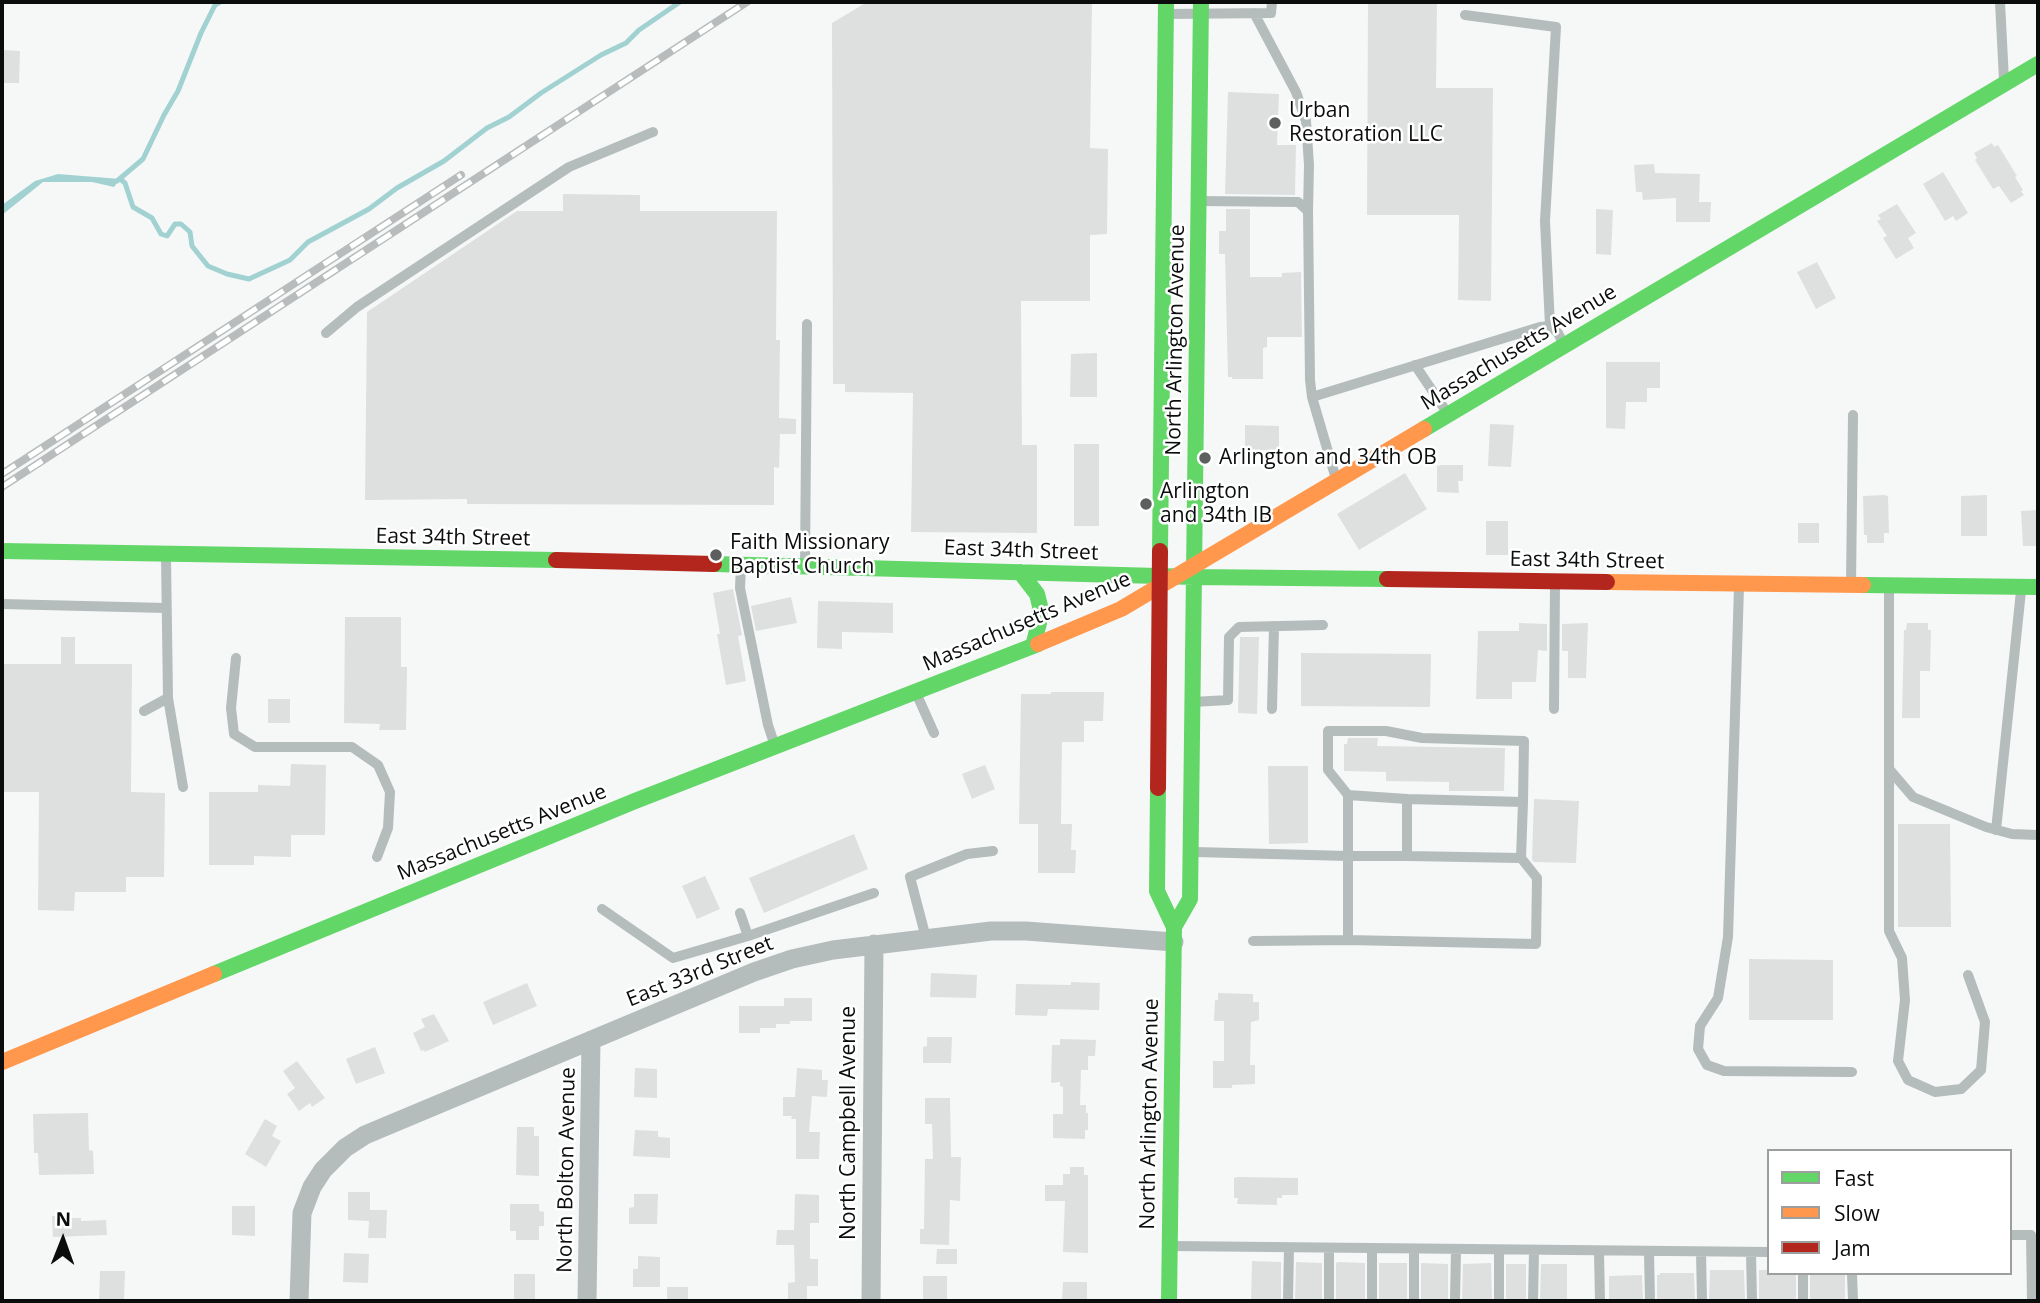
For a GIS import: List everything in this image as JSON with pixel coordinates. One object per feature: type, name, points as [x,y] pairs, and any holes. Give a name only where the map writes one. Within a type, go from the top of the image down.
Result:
[{"type":"main road","name":"North Arlington Avenue","points":[[1166,8],[1167,579],[1157,891],[1174,934],[1169,1301]]},
{"type":"main road","name":"North Arlington Avenue","points":[[1174,934],[1189,904],[1191,852],[1201,8]]},
{"type":"main road","name":"Massachusetts Avenue","points":[[1195,571],[1448,415],[2038,64]]},
{"type":"main road","name":"East 34th Street","points":[[2,551],[805,566],[1167,579],[1195,571],[1555,582],[2030,587]]},
{"type":"main road","points":[[1020,572],[1037,594],[1040,606],[1034,646]]},
{"type":"main road","name":"Massachusetts Avenue","points":[[2,1062],[635,801],[1034,646],[1121,608],[1167,579]]},
{"type":"street","name":"East 33rd Street","points":[[299,1301],[302,1213],[312,1187],[340,1152],[365,1135],[591,1040],[754,972],[792,959],[833,950],[1010,930],[1174,934]]},
{"type":"street","name":"North Campbell Avenue","points":[[871,1301],[874,944]]},
{"type":"street","name":"North Bolton Avenue","points":[[587,1301],[591,1040]]},
{"type":"lane","points":[[1166,8],[1271,13],[1272,2]]},
{"type":"lane","points":[[2000,2],[2004,84]]},
{"type":"lane","points":[[1254,13],[1296,92],[1307,121],[1310,165],[1308,211],[1312,397],[1337,482]]},
{"type":"lane","points":[[1465,15],[1556,27],[1545,221],[1550,326],[1558,333],[1564,346]]},
{"type":"lane","points":[[326,333],[357,307],[569,167],[653,132]]},
{"type":"lane","points":[[1199,201],[1298,202],[1308,211]]},
{"type":"lane","points":[[805,566],[807,324]]},
{"type":"lane","points":[[1312,397],[1550,326]]},
{"type":"lane","points":[[1415,365],[1448,415]]},
{"type":"lane","points":[[1851,584],[1853,415]]},
{"type":"lane","points":[[166,554],[168,698],[183,787]]},
{"type":"lane","points":[[741,565],[740,588],[768,725],[776,746]]},
{"type":"lane","points":[[1554,709],[1555,582]]},
{"type":"lane","points":[[1739,583],[1728,937],[1718,998],[1700,1026],[1698,1049],[1707,1065],[1724,1071],[1852,1072]]},
{"type":"lane","points":[[1889,585],[1889,931],[1902,958],[1905,1000],[1898,1062],[1908,1080],[1935,1092],[1961,1089],[1981,1070],[1984,1022],[1968,975]]},
{"type":"lane","points":[[1996,830],[2030,587]]},
{"type":"lane","points":[[2,604],[166,608]]},
{"type":"lane","points":[[1193,702],[1228,700],[1229,637],[1239,626],[1323,625]]},
{"type":"lane","points":[[1272,709],[1273,626]]},
{"type":"lane","points":[[236,658],[231,708],[234,734],[255,747],[352,747],[378,765],[390,792],[388,828],[377,857]]},
{"type":"lane","points":[[916,692],[934,733]]},
{"type":"lane","points":[[144,711],[168,698]]},
{"type":"lane","points":[[1253,941],[1536,944],[1537,878],[1521,858],[1524,741],[1422,738],[1386,731],[1328,731],[1328,771],[1348,795],[1348,940]]},
{"type":"lane","points":[[1889,769],[1913,797],[1996,830],[2038,835]]},
{"type":"lane","points":[[1348,795],[1523,802]]},
{"type":"lane","points":[[1406,799],[1406,856]]},
{"type":"lane","points":[[926,938],[910,877],[967,854],[993,851]]},
{"type":"lane","points":[[1191,852],[1521,858]]},
{"type":"lane","points":[[602,909],[673,958],[748,936],[874,893]]},
{"type":"lane","points":[[740,913],[748,936]]},
{"type":"lane","points":[[2012,1235],[2031,1235],[2032,1301]]},
{"type":"lane","points":[[1170,1246],[1767,1252]]},
{"type":"lane","points":[[1288,1301],[1289,1248]]},
{"type":"lane","points":[[1329,1248],[1329,1301]]},
{"type":"lane","points":[[1372,1249],[1372,1301]]},
{"type":"lane","points":[[1414,1250],[1414,1301]]},
{"type":"lane","points":[[1455,1301],[1456,1250]]},
{"type":"lane","points":[[1499,1251],[1499,1301]]},
{"type":"lane","points":[[1533,1301],[1534,1251]]},
{"type":"lane","points":[[1599,1252],[1600,1301]]},
{"type":"lane","points":[[1650,1252],[1650,1301]]},
{"type":"lane","points":[[1701,1252],[1702,1301]]},
{"type":"lane","points":[[1751,1252],[1752,1301]]},
{"type":"lane","points":[[1803,1275],[1803,1301]]},
{"type":"lane","points":[[1852,1275],[1853,1301]]},
{"type":"water","points":[[58,174],[120,179],[114,187],[92,182],[43,182],[2,215],[2,205],[35,181]]},
{"type":"building","points":[[867,2],[1092,2],[1090,148],[1108,149],[1107,234],[1090,235],[1090,301],[1021,301],[1022,445],[1037,445],[1037,533],[911,532],[913,393],[845,392],[845,384],[833,384],[832,23]]},
{"type":"building","points":[[1368,2],[1437,2],[1436,88],[1493,88],[1491,301],[1458,300],[1459,215],[1367,215]]},
{"type":"building","points":[[2,50],[20,51],[19,83],[2,83]]},
{"type":"building","points":[[1228,92],[1279,94],[1277,145],[1296,145],[1295,195],[1225,194]]},
{"type":"building","points":[[1992,143],[1994,147],[1998,145],[2023,190],[2021,191],[2024,195],[2011,203],[1999,186],[1993,189],[1975,160],[1977,158],[1974,153]]},
{"type":"building","points":[[1654,164],[1655,173],[1700,174],[1699,202],[1711,202],[1710,222],[1676,222],[1676,198],[1643,200],[1642,192],[1636,192],[1634,165]]},
{"type":"building","points":[[1943,172],[1968,213],[1956,221],[1953,216],[1945,221],[1923,184]]},
{"type":"building","points":[[563,194],[640,195],[640,211],[777,211],[776,340],[780,340],[779,418],[796,419],[796,434],[780,434],[779,468],[774,467],[774,505],[467,504],[467,499],[365,500],[367,312],[517,211],[563,211]]},
{"type":"building","points":[[1897,204],[1916,233],[1908,238],[1914,248],[1896,259],[1883,238],[1887,236],[1877,221],[1881,219],[1878,215]]},
{"type":"building","points":[[1226,209],[1250,209],[1250,277],[1282,277],[1282,273],[1301,272],[1302,337],[1267,337],[1267,347],[1263,348],[1263,379],[1228,377],[1225,254],[1219,254],[1219,231],[1226,231]]},
{"type":"building","points":[[1596,209],[1613,210],[1611,255],[1596,254]]},
{"type":"building","points":[[1817,262],[1836,298],[1816,309],[1797,272]]},
{"type":"building","points":[[1097,353],[1097,397],[1070,397],[1071,354]]},
{"type":"building","points":[[1606,362],[1660,362],[1660,388],[1647,388],[1647,402],[1626,402],[1625,429],[1606,428]]},
{"type":"building","points":[[1490,424],[1514,425],[1511,467],[1488,466]]},
{"type":"building","points":[[1245,425],[1279,426],[1279,450],[1245,452]]},
{"type":"building","points":[[1074,444],[1099,444],[1099,526],[1074,526]]},
{"type":"building","points":[[1463,465],[1463,481],[1458,481],[1459,493],[1437,492],[1437,466]]},
{"type":"building","points":[[1405,473],[1427,509],[1359,550],[1337,514]]},
{"type":"building","points":[[1987,495],[1987,536],[1961,536],[1961,496]]},
{"type":"building","points":[[1863,496],[1888,496],[1889,533],[1884,533],[1884,543],[1867,543],[1867,535],[1864,535]]},
{"type":"building","points":[[2038,510],[2038,546],[2023,546],[2021,511]]},
{"type":"building","points":[[1486,521],[1508,521],[1508,555],[1486,555]]},
{"type":"building","points":[[1798,523],[1819,523],[1819,543],[1798,543]]},
{"type":"building","points":[[733,589],[742,635],[738,636],[746,681],[726,685],[713,593]]},
{"type":"building","points":[[791,597],[797,623],[756,631],[751,606]]},
{"type":"building","points":[[818,601],[893,603],[893,633],[842,632],[842,649],[817,648]]},
{"type":"building","points":[[345,617],[401,617],[401,667],[407,667],[406,730],[379,730],[380,724],[344,723]]},
{"type":"building","points":[[1519,623],[1547,624],[1547,651],[1538,650],[1536,682],[1512,682],[1512,699],[1476,699],[1478,631],[1519,631]]},
{"type":"building","points":[[1588,623],[1586,678],[1568,678],[1568,651],[1562,651],[1562,624]]},
{"type":"building","points":[[1907,623],[1928,623],[1928,630],[1931,630],[1930,671],[1920,671],[1920,718],[1902,718],[1904,630]]},
{"type":"building","points":[[61,637],[75,637],[75,664],[132,664],[131,792],[165,793],[164,877],[126,877],[126,892],[75,892],[74,911],[38,910],[39,792],[2,792],[2,664],[61,664]]},
{"type":"building","points":[[1240,637],[1259,637],[1257,714],[1238,713]]},
{"type":"building","points":[[1301,653],[1431,654],[1430,707],[1301,706]]},
{"type":"building","points":[[1104,692],[1103,721],[1084,721],[1084,742],[1062,742],[1061,824],[1072,824],[1071,850],[1076,850],[1075,873],[1038,873],[1038,824],[1019,824],[1021,694]]},
{"type":"building","points":[[268,699],[290,699],[290,723],[268,723]]},
{"type":"building","points":[[1348,738],[1378,738],[1377,746],[1505,748],[1504,791],[1449,791],[1449,782],[1386,781],[1386,772],[1344,771],[1344,744],[1347,744]]},
{"type":"building","points":[[291,764],[326,765],[325,835],[291,835],[291,857],[254,856],[254,865],[209,865],[209,792],[258,792],[258,785],[290,786]]},
{"type":"building","points":[[985,765],[995,789],[972,799],[962,774]]},
{"type":"building","points":[[1268,766],[1308,766],[1308,843],[1269,844]]},
{"type":"building","points":[[1534,799],[1579,801],[1576,863],[1532,860]]},
{"type":"building","points":[[1898,824],[1950,824],[1951,927],[1898,927]]},
{"type":"building","points":[[854,834],[868,869],[764,913],[749,878]]},
{"type":"building","points":[[705,876],[720,909],[697,919],[682,886]]},
{"type":"building","points":[[1749,959],[1833,960],[1833,1020],[1749,1020]]},
{"type":"building","points":[[931,973],[977,975],[976,998],[930,997]]},
{"type":"building","points":[[1071,982],[1100,983],[1099,1010],[1048,1009],[1047,1016],[1015,1015],[1016,984],[1071,985]]},
{"type":"building","points":[[527,983],[537,1006],[493,1025],[483,1002]]},
{"type":"building","points":[[1218,993],[1253,994],[1253,1002],[1259,1002],[1259,1020],[1251,1022],[1250,1065],[1255,1065],[1255,1084],[1213,1088],[1213,1061],[1224,1061],[1224,1021],[1214,1021]]},
{"type":"building","points":[[784,998],[812,998],[812,1021],[790,1021],[790,1024],[776,1024],[776,1028],[760,1028],[760,1033],[739,1033],[739,1006],[784,1006]]},
{"type":"building","points":[[434,1014],[449,1041],[425,1052],[421,1051],[413,1033],[425,1027],[421,1019]]},
{"type":"building","points":[[927,1037],[952,1037],[951,1063],[923,1063],[923,1047],[927,1046]]},
{"type":"building","points":[[1060,1039],[1096,1040],[1095,1056],[1088,1056],[1088,1070],[1081,1070],[1080,1105],[1086,1105],[1088,1113],[1085,1139],[1053,1138],[1053,1114],[1063,1114],[1063,1087],[1060,1082],[1051,1083],[1052,1045],[1060,1045]]},
{"type":"building","points":[[375,1047],[385,1073],[356,1084],[346,1059]]},
{"type":"building","points":[[297,1061],[325,1098],[312,1107],[310,1103],[299,1111],[287,1094],[295,1088],[283,1071]]},
{"type":"building","points":[[635,1068],[657,1069],[657,1098],[634,1097]]},
{"type":"building","points":[[797,1068],[822,1070],[822,1080],[828,1080],[827,1097],[812,1096],[809,1132],[820,1132],[819,1159],[796,1159],[796,1119],[783,1116],[783,1097],[795,1097]]},
{"type":"building","points":[[925,1098],[950,1098],[951,1157],[961,1157],[960,1201],[950,1200],[949,1245],[920,1244],[920,1229],[924,1229],[925,1159],[933,1159],[932,1124],[925,1124]]},
{"type":"building","points":[[88,1113],[89,1150],[93,1151],[94,1174],[39,1175],[38,1153],[34,1153],[33,1114]]},
{"type":"building","points":[[265,1119],[277,1126],[272,1136],[281,1141],[266,1167],[245,1154]]},
{"type":"building","points":[[517,1127],[534,1127],[534,1136],[539,1136],[539,1176],[516,1175]]},
{"type":"building","points":[[635,1130],[658,1131],[658,1137],[670,1138],[670,1158],[633,1156]]},
{"type":"building","points":[[1070,1167],[1084,1167],[1084,1175],[1088,1175],[1088,1253],[1063,1252],[1065,1201],[1045,1201],[1045,1185],[1063,1185],[1063,1174],[1070,1174]]},
{"type":"building","points":[[1234,1178],[1298,1178],[1298,1195],[1282,1195],[1282,1198],[1277,1198],[1277,1205],[1237,1204],[1238,1198],[1234,1198]]},
{"type":"building","points":[[348,1192],[370,1192],[370,1210],[387,1210],[386,1238],[368,1238],[369,1221],[348,1220]]},
{"type":"building","points":[[634,1194],[658,1194],[657,1224],[629,1224],[629,1208],[634,1207]]},
{"type":"building","points":[[795,1194],[819,1195],[819,1223],[810,1223],[810,1259],[818,1259],[818,1286],[807,1286],[807,1301],[788,1301],[788,1283],[795,1282],[794,1245],[776,1245],[777,1230],[794,1230]]},
{"type":"building","points":[[510,1204],[539,1204],[539,1211],[544,1212],[544,1226],[539,1226],[539,1240],[516,1240],[516,1231],[510,1231]]},
{"type":"building","points":[[232,1206],[255,1206],[255,1236],[232,1235]]},
{"type":"building","points":[[52,1216],[71,1216],[81,1218],[81,1221],[106,1220],[107,1235],[53,1237]]},
{"type":"building","points":[[937,1249],[957,1249],[957,1264],[936,1264]]},
{"type":"building","points":[[344,1253],[369,1254],[368,1283],[343,1282]]},
{"type":"building","points":[[638,1256],[660,1257],[660,1287],[633,1287],[633,1269],[638,1269]]},
{"type":"building","points":[[1252,1261],[1281,1262],[1281,1301],[1251,1301]]},
{"type":"building","points":[[1296,1262],[1322,1263],[1322,1301],[1295,1301]]},
{"type":"building","points":[[1336,1263],[1365,1263],[1365,1301],[1336,1301]]},
{"type":"building","points":[[1379,1263],[1407,1263],[1407,1301],[1379,1301]]},
{"type":"building","points":[[1421,1263],[1448,1264],[1448,1301],[1421,1301]]},
{"type":"building","points":[[1491,1263],[1492,1301],[1462,1301],[1463,1264]]},
{"type":"building","points":[[1506,1264],[1526,1264],[1526,1301],[1506,1301]]},
{"type":"building","points":[[1541,1264],[1567,1264],[1567,1301],[1540,1301]]},
{"type":"building","points":[[1710,1270],[1744,1270],[1745,1301],[1709,1301]]},
{"type":"building","points":[[1759,1270],[1767,1270],[1767,1275],[1796,1275],[1796,1301],[1759,1301]]},
{"type":"building","points":[[100,1271],[125,1271],[124,1301],[99,1301]]},
{"type":"building","points":[[1694,1273],[1695,1301],[1657,1301],[1657,1275]]},
{"type":"building","points":[[514,1274],[535,1274],[535,1301],[514,1301]]},
{"type":"building","points":[[1642,1275],[1643,1301],[1609,1301],[1609,1276]]},
{"type":"building","points":[[1810,1275],[1845,1275],[1845,1301],[1810,1301]]},
{"type":"building","points":[[923,1276],[947,1276],[947,1301],[923,1301]]},
{"type":"building","points":[[1063,1282],[1087,1282],[1087,1301],[1062,1301]]},
{"type":"building","points":[[667,1287],[688,1287],[688,1301],[667,1301]]},
{"type":"waterway","points":[[117,181],[143,159],[178,91],[201,33],[215,5],[220,2]]},
{"type":"waterway","points":[[120,179],[125,183],[133,207],[152,218],[161,234],[167,236],[175,224],[181,224],[190,232],[192,246],[208,266],[249,279],[290,260],[308,242],[369,209],[397,188],[444,161],[487,128],[509,117],[601,55],[626,43],[639,30],[680,2]]},
{"type":"railway","points":[[2,487],[747,2]]},
{"type":"railway","points":[[2,474],[461,175]]},
{"type":"traffic: fast","points":[[1160,551],[1166,2]]},
{"type":"traffic: fast","points":[[1174,927],[1190,899],[1201,2]]},
{"type":"traffic: fast","points":[[1424,429],[2038,64]]},
{"type":"traffic: fast","points":[[2,551],[556,560]]},
{"type":"traffic: fast","points":[[714,564],[1195,577],[1387,579]]},
{"type":"traffic: fast","points":[[1020,572],[1037,594],[1040,606],[1033,646]]},
{"type":"traffic: fast","points":[[1863,585],[2038,587]]},
{"type":"traffic: fast","points":[[214,974],[635,801],[1038,644]]},
{"type":"traffic: fast","points":[[1158,788],[1157,891],[1174,927],[1169,1301]]},
{"type":"traffic: slow","points":[[1038,644],[1121,609],[1424,429]]},
{"type":"traffic: slow","points":[[1607,582],[1863,585]]},
{"type":"traffic: slow","points":[[2,1062],[214,974]]},
{"type":"traffic: jam","points":[[1158,788],[1160,551]]},
{"type":"traffic: jam","points":[[556,560],[714,564]]},
{"type":"traffic: jam","points":[[1387,579],[1607,582]]},
{"type":"place","name":"Urban Restoration LLC","points":[[1275,123]]},
{"type":"place","name":"Arlington and 34th OB","points":[[1205,458]]},
{"type":"place","name":"Arlington and 34th IB","points":[[1146,504]]},
{"type":"place","name":"Faith Missionary Baptist Church","points":[[716,555]]}]
